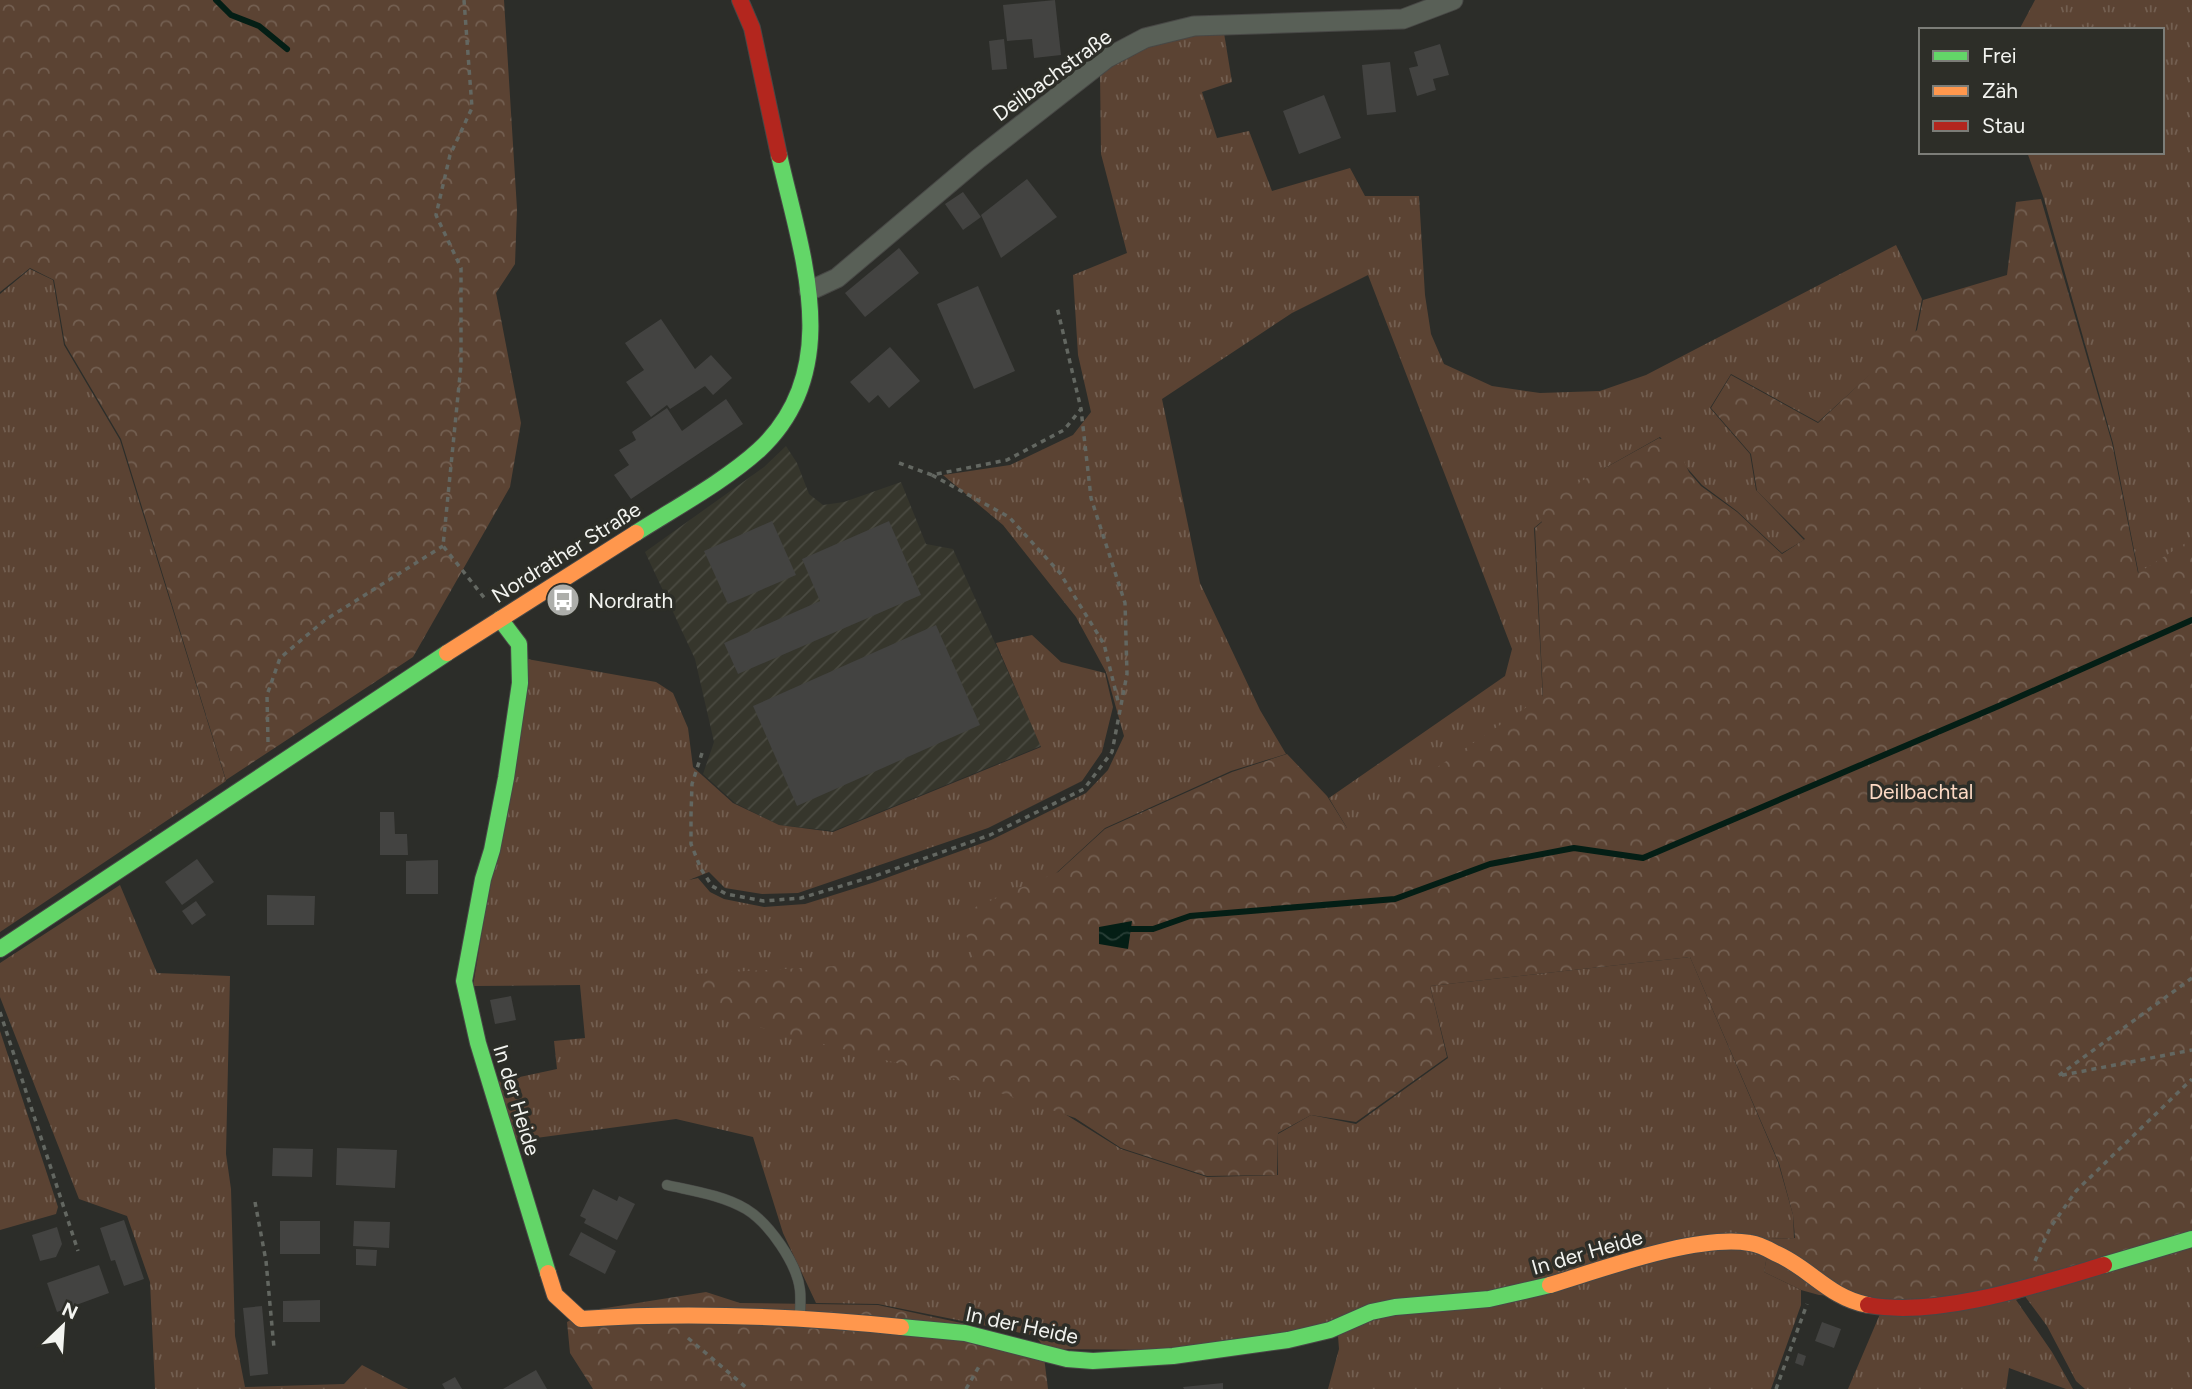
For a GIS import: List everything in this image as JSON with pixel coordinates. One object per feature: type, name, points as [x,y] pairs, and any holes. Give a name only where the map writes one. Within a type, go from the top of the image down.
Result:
[{"type":"street","name":"Nordrather Straße","points":[[0,949],[500,619],[710,486],[759,450],[785,420],[803,386],[811,343],[809,291],[752,28],[740,0]]},
{"type":"street","name":"Deilbachstraße","points":[[809,291],[837,278],[978,159],[1107,58],[1145,38],[1194,26],[1403,19],[1453,0]]},
{"type":"street","name":"In der Heide","points":[[500,619],[519,644],[520,683],[506,778],[464,981],[478,1043],[555,1295],[581,1319],[657,1314],[800,1318],[965,1333],[1067,1359],[1093,1361],[1242,1348],[1330,1330],[1371,1312],[1395,1307],[1489,1299],[1532,1290],[1666,1251],[1718,1242],[1751,1243],[1779,1254],[1835,1294],[1861,1304],[1883,1307],[1936,1304],[2013,1292],[2192,1239]]},
{"type":"lane","points":[[667,1185],[710,1195],[747,1210],[774,1236],[795,1270],[800,1289],[800,1318]]},
{"type":"path","points":[[464,0],[472,108],[450,155],[436,215],[461,268],[461,365],[443,546],[500,619]]},
{"type":"path","points":[[702,753],[692,784],[691,844],[701,869],[712,886],[726,894],[764,901],[801,898],[875,876],[990,835],[1084,789],[1112,752],[1127,674],[1125,603],[1091,498],[1081,409],[1056,307]]},
{"type":"path","points":[[932,475],[1007,460],[1063,430],[1081,409]]},
{"type":"path","points":[[899,463],[932,475],[1009,517],[1060,573],[1104,644],[1120,707]]},
{"type":"path","points":[[267,771],[267,695],[280,659],[325,620],[443,546]]},
{"type":"path","points":[[2192,978],[2058,1076],[2192,1050]]},
{"type":"path","points":[[0,1012],[78,1251]]},
{"type":"path","points":[[2032,1266],[2050,1228],[2076,1191],[2192,1079]]},
{"type":"path","points":[[255,1202],[266,1261],[274,1348]]},
{"type":"path","points":[[1776,1389],[1807,1306],[1811,1278]]},
{"type":"path","points":[[657,1314],[711,1355],[748,1389]]},
{"type":"path","points":[[966,1389],[994,1339]]},
{"type":"shaded area","points":[[786,446],[797,463],[809,494],[823,505],[844,502],[901,482],[926,544],[953,549],[1041,746],[833,831],[779,825],[735,803],[703,774],[714,742],[695,659],[645,552],[764,467]]},
{"type":"green space","points":[[0,0],[504,0],[517,209],[515,264],[496,293],[521,423],[510,487],[413,657],[226,780],[121,439],[65,344],[54,280],[30,268],[0,292]]},
{"type":"green space","points":[[2035,0],[2192,0],[2192,541],[2139,575],[2113,443],[2044,199],[2028,154],[2164,154],[2164,28],[2020,28]]},
{"type":"green space","points":[[1224,33],[1232,82],[1202,92],[1217,138],[1249,131],[1272,191],[1350,168],[1365,196],[1419,196],[1425,295],[1431,334],[1444,364],[1492,386],[1540,393],[1600,391],[1646,375],[1896,245],[1922,299],[1915,334],[1818,422],[1731,374],[1710,408],[1750,454],[1756,490],[1804,540],[1782,553],[1737,511],[1702,485],[1660,437],[1605,468],[1534,528],[1543,701],[1350,833],[1329,798],[1505,676],[1512,649],[1368,275],[1292,313],[1162,399],[1200,583],[1260,710],[1286,754],[1231,771],[1105,828],[1027,900],[1044,1101],[1121,1149],[1207,1177],[1278,1175],[1278,1134],[1311,1115],[1356,1124],[1448,1058],[1430,986],[1690,957],[1778,1162],[1793,1215],[1794,1238],[1770,1239],[1764,1272],[1801,1290],[1801,1305],[1771,1389],[1328,1389],[1339,1349],[1338,1336],[1170,1350],[1045,1349],[1036,1336],[878,1304],[816,1303],[783,1233],[753,1137],[676,1119],[514,1141],[496,1082],[557,1069],[554,1041],[585,1038],[580,985],[473,986],[527,659],[656,682],[673,693],[688,728],[693,767],[733,803],[779,825],[833,832],[1041,747],[996,643],[1032,635],[1061,662],[1105,673],[1113,707],[1102,752],[1082,781],[988,828],[798,893],[762,894],[725,888],[709,872],[689,880],[698,878],[710,892],[724,899],[764,907],[805,904],[991,840],[1086,793],[1108,770],[1124,736],[1106,672],[1076,617],[1003,525],[943,475],[1010,465],[1073,435],[1091,412],[1078,355],[1073,275],[1127,253],[1101,154],[1100,73],[1130,55],[1159,43],[1189,36]]},
{"type":"green space","name":"Deilbachtal","points":[[2041,199],[2112,443],[2138,573],[2192,539],[2192,1233],[1992,1309],[1819,1295],[1801,1290],[1764,1272],[1770,1239],[1795,1238],[1793,1215],[1779,1163],[1690,957],[1430,986],[1447,1057],[1356,1122],[1311,1115],[1278,1133],[1277,1175],[1207,1176],[1121,1148],[1075,1118],[1023,1100],[935,1073],[747,1024],[705,1003],[693,991],[695,974],[974,958],[959,914],[1058,872],[1105,829],[1232,772],[1287,754],[1327,796],[1347,828],[1543,696],[1535,528],[1542,522],[1535,507],[1659,438],[1671,434],[1689,472],[1701,486],[1737,512],[1782,554],[1805,539],[1757,491],[1751,454],[1711,408],[1731,375],[1818,423],[1917,330],[1923,300],[2007,275],[2016,202]]},
{"type":"green space","points":[[30,269],[53,280],[64,345],[120,440],[226,781],[0,932],[0,294]]},
{"type":"green space","points":[[120,885],[157,973],[230,976],[226,1154],[231,1189],[235,1336],[245,1387],[344,1384],[362,1365],[408,1389],[155,1389],[150,1282],[127,1216],[79,1199],[0,997],[0,963]]},
{"type":"green space","points":[[0,1031],[58,1207],[56,1214],[0,1230]]},
{"type":"green space","points":[[2192,1245],[2192,1389],[2085,1389],[2076,1381],[2047,1326],[2024,1295]]},
{"type":"green space","points":[[706,1292],[740,1303],[878,1305],[966,1324],[1043,1349],[1048,1389],[593,1389],[570,1353],[567,1322],[587,1311]]},
{"type":"green space","points":[[2014,1297],[2052,1352],[2073,1389],[2066,1389],[2009,1368],[2006,1389],[1848,1389],[1880,1314]]},
{"type":"water","points":[[1132,921],[1128,949],[1099,944],[1099,927]]},
{"type":"building","points":[[1055,0],[1061,55],[1034,58],[1032,39],[1007,41],[1003,5]]},
{"type":"building","points":[[1004,39],[1007,69],[992,70],[989,41]]},
{"type":"building","points":[[1440,44],[1449,75],[1433,79],[1436,90],[1417,96],[1409,68],[1418,66],[1414,52]]},
{"type":"building","points":[[1390,62],[1396,112],[1367,115],[1362,65]]},
{"type":"building","points":[[1324,95],[1341,138],[1299,154],[1283,111]]},
{"type":"building","points":[[1027,179],[1057,217],[1001,258],[981,215]]},
{"type":"building","points":[[963,192],[981,217],[963,230],[945,204]]},
{"type":"building","points":[[899,248],[919,273],[865,317],[845,293]]},
{"type":"building","points":[[978,286],[1015,371],[974,389],[937,304]]},
{"type":"building","points":[[661,319],[695,369],[711,355],[732,378],[713,395],[705,386],[670,409],[667,405],[651,417],[626,382],[644,370],[625,343]]},
{"type":"building","points":[[890,347],[920,381],[889,408],[878,395],[869,403],[850,382]]},
{"type":"building","points":[[726,399],[743,424],[631,499],[614,475],[629,465],[619,450],[636,440],[632,432],[667,408],[682,431]]},
{"type":"building","points":[[772,521],[796,575],[728,604],[704,551]]},
{"type":"building","points":[[889,521],[921,595],[738,674],[724,643],[820,601],[802,559]]},
{"type":"building","points":[[936,625],[980,725],[797,806],[753,706]]},
{"type":"building","points":[[380,812],[394,812],[395,834],[407,834],[408,855],[380,855]]},
{"type":"building","points":[[197,859],[214,882],[182,905],[165,882]]},
{"type":"building","points":[[438,860],[438,894],[406,894],[406,861]]},
{"type":"building","points":[[267,895],[315,896],[314,925],[267,925]]},
{"type":"building","points":[[196,901],[206,915],[192,925],[182,911]]},
{"type":"building","points":[[511,996],[516,1020],[495,1024],[490,1000]]},
{"type":"building","points":[[273,1148],[313,1149],[312,1177],[272,1176]]},
{"type":"building","points":[[337,1148],[397,1150],[395,1188],[336,1185]]},
{"type":"building","points":[[593,1189],[617,1201],[619,1196],[635,1204],[617,1240],[584,1223],[586,1219],[580,1216]]},
{"type":"building","points":[[124,1220],[144,1279],[124,1286],[115,1260],[111,1261],[100,1228]]},
{"type":"building","points":[[280,1221],[320,1221],[320,1254],[280,1254]]},
{"type":"building","points":[[354,1221],[390,1222],[389,1248],[353,1246]]},
{"type":"building","points":[[57,1227],[62,1244],[56,1257],[40,1261],[32,1235]]},
{"type":"building","points":[[581,1232],[616,1251],[605,1274],[569,1255]]},
{"type":"building","points":[[356,1249],[377,1250],[376,1266],[356,1265]]},
{"type":"building","points":[[99,1265],[109,1293],[57,1312],[47,1283]]},
{"type":"building","points":[[320,1300],[320,1322],[283,1322],[283,1301]]},
{"type":"building","points":[[262,1306],[268,1374],[250,1376],[243,1308]]},
{"type":"building","points":[[1822,1322],[1841,1329],[1834,1348],[1815,1341]]},
{"type":"building","points":[[1798,1353],[1806,1356],[1803,1366],[1795,1363]]},
{"type":"building","points":[[536,1370],[547,1389],[503,1389]]},
{"type":"building","points":[[455,1377],[462,1389],[445,1389],[442,1384]]},
{"type":"building","points":[[1223,1383],[1223,1389],[1183,1387]]},
{"type":"waterway","points":[[216,0],[231,15],[259,26],[287,49]]},
{"type":"waterway","points":[[1131,929],[1153,929],[1190,916],[1395,899],[1490,864],[1574,848],[1643,858],[2192,620]]},
{"type":"traffic: fast","points":[[636,533],[715,483],[759,450],[786,418],[802,384],[809,347],[810,309],[805,270],[779,155]]},
{"type":"traffic: fast","points":[[500,619],[519,644],[520,683],[506,778],[464,981],[478,1043],[548,1273]]},
{"type":"traffic: fast","points":[[0,949],[447,653]]},
{"type":"traffic: fast","points":[[2104,1265],[2192,1239]]},
{"type":"traffic: fast","points":[[901,1327],[965,1333],[1067,1359],[1093,1361],[1173,1356],[1288,1340],[1330,1330],[1371,1312],[1395,1307],[1489,1299],[1550,1285]]},
{"type":"traffic: slow","points":[[447,653],[636,533]]},
{"type":"traffic: slow","points":[[1550,1285],[1677,1248],[1728,1242],[1766,1248],[1842,1296],[1868,1305]]},
{"type":"traffic: slow","points":[[548,1273],[555,1295],[581,1319],[741,1316],[901,1327]]},
{"type":"traffic: jam","points":[[740,0],[752,28],[779,155]]},
{"type":"traffic: jam","points":[[1868,1305],[1895,1308],[1955,1303],[2018,1290],[2104,1265]]},
{"type":"place","name":"Nordrath","points":[[563,600]]}]
